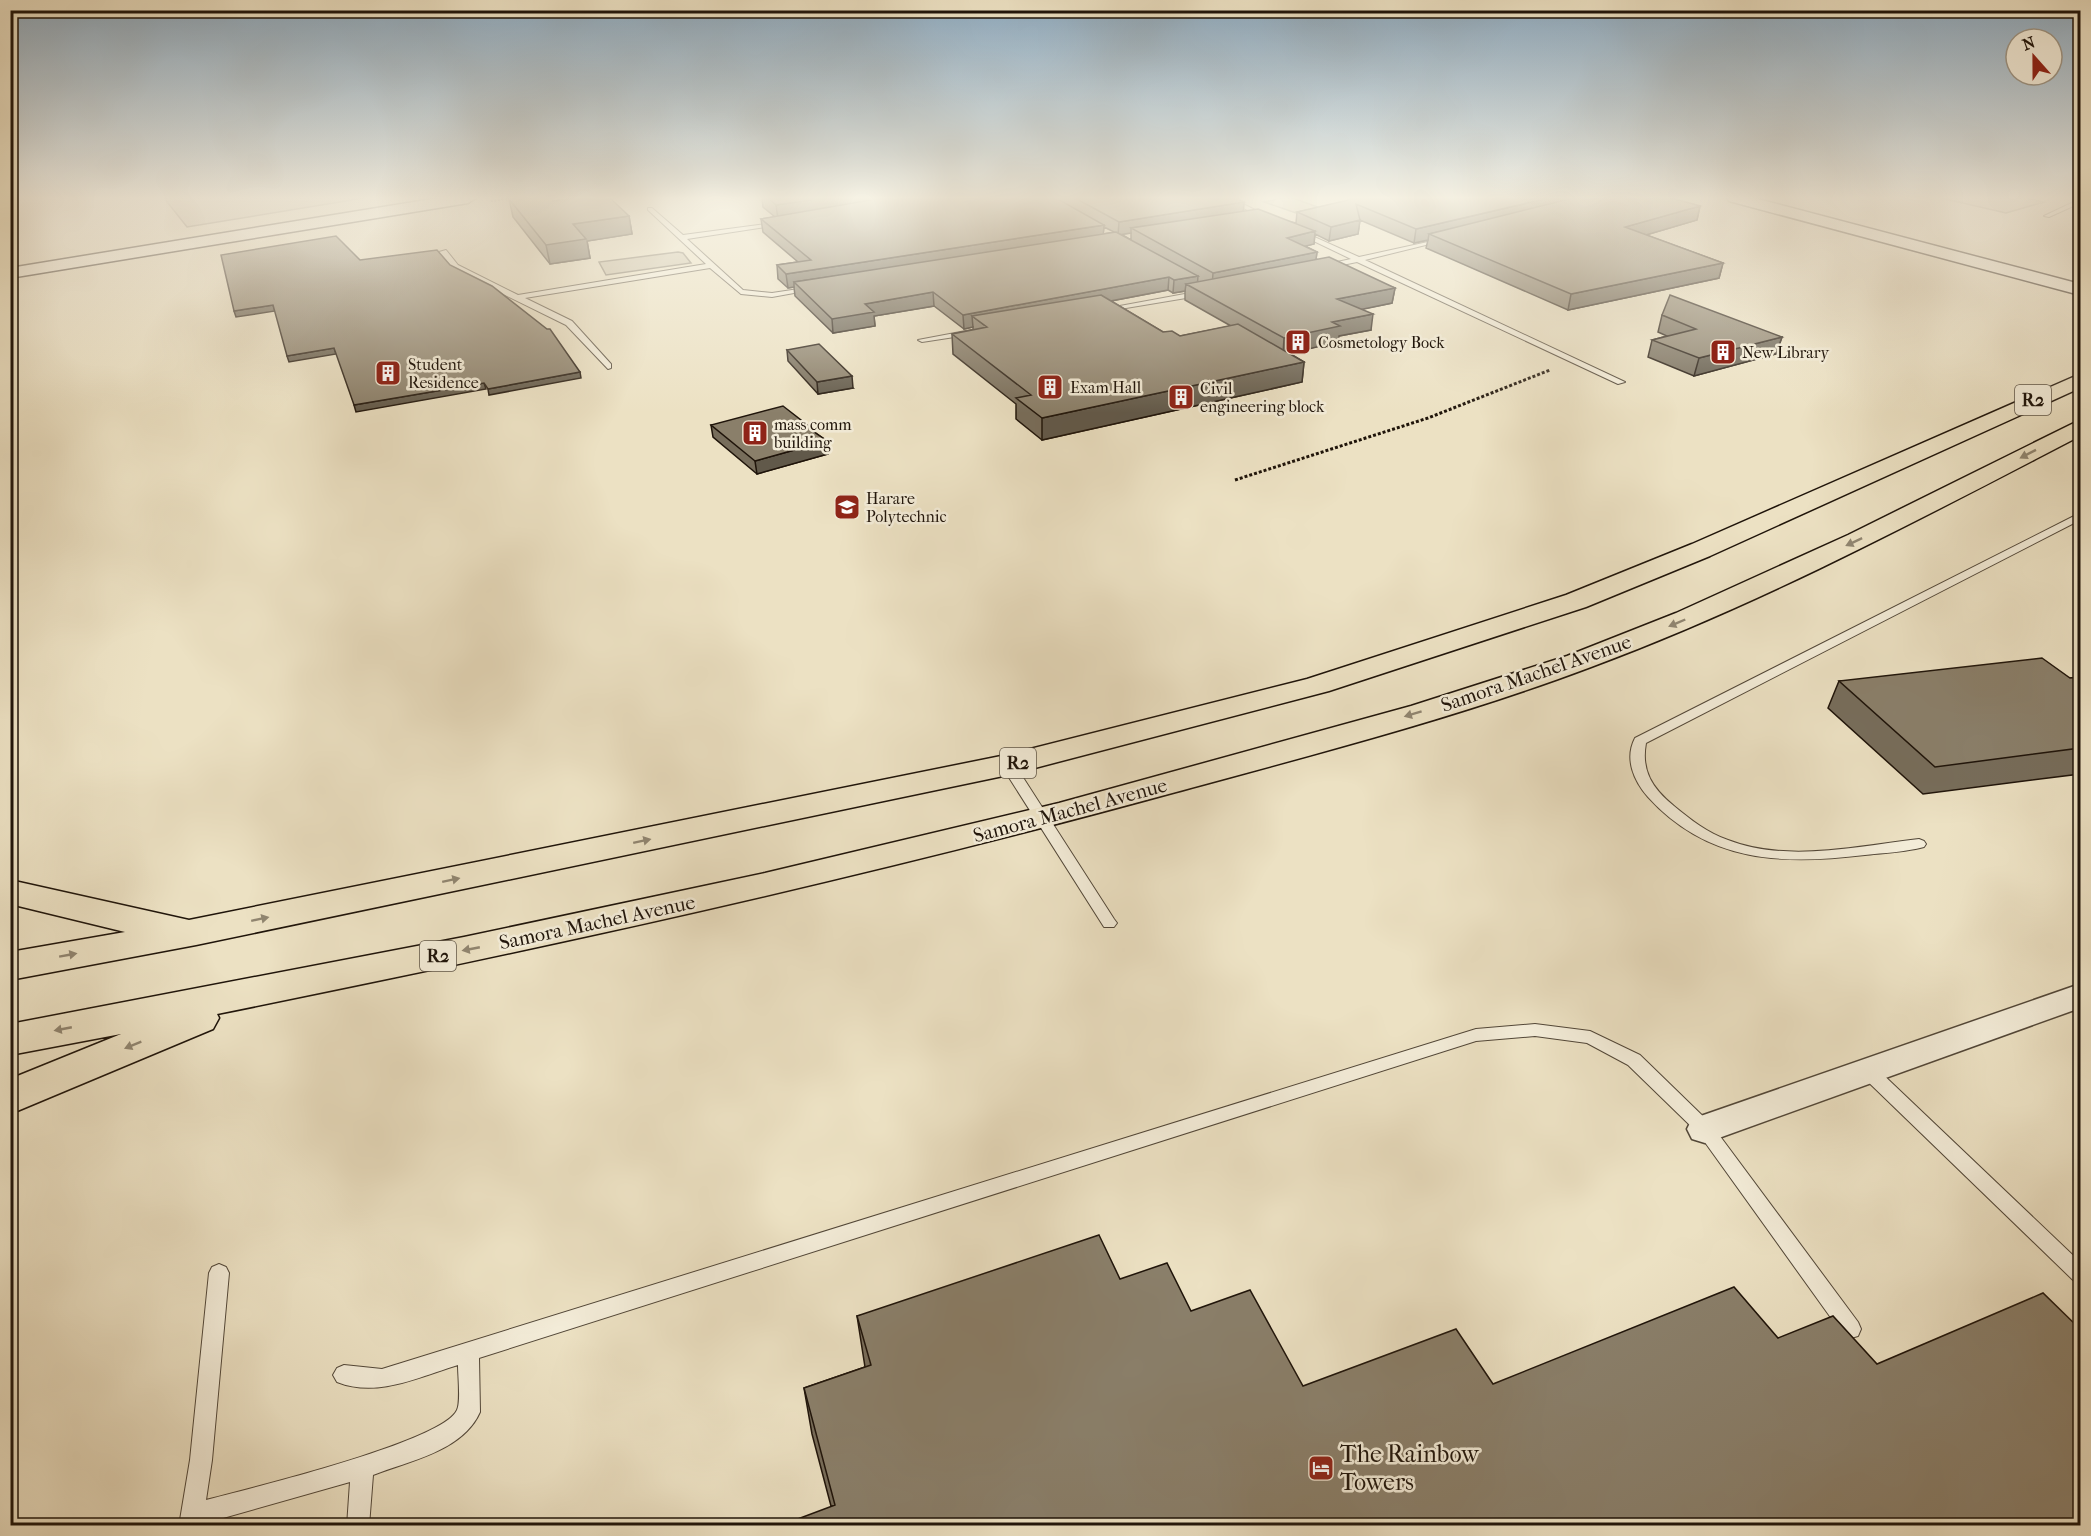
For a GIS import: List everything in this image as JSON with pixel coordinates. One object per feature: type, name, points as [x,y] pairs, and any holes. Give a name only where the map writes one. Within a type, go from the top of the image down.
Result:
[{"type":"highway","name":"R2","points":[[10,966],[196,932],[1008,765],[1318,685],[1576,601],[1701,550],[2080,380]]},
{"type":"highway","name":"Samora Machel Avenue","points":[[10,1040],[611,921],[1044,819],[1358,731],[1510,684],[1624,645],[1732,600],[1847,545],[2080,427]]},
{"type":"highway","points":[[10,892],[90,912],[196,932]]},
{"type":"highway","points":[[10,1097],[265,991]]},
{"type":"main road","points":[[10,273],[30,270]]},
{"type":"main road","points":[[2004,270],[2080,290]]},
{"type":"street","points":[[1705,1129],[2080,996]]},
{"type":"lane","points":[[461,270],[569,323],[608,366]]},
{"type":"lane","points":[[519,297],[686,270]]},
{"type":"lane","points":[[714,270],[741,292],[752,295],[772,295],[818,288]]},
{"type":"lane","points":[[1383,270],[1621,382]]},
{"type":"lane","points":[[1095,311],[1211,291],[1200,286]]},
{"type":"lane","points":[[922,340],[980,330]]},
{"type":"lane","points":[[1919,844],[1785,857],[1733,850],[1697,832],[1675,815],[1642,783],[1635,758],[1640,741],[2080,516]]},
{"type":"lane","points":[[1008,765],[1109,923]]},
{"type":"lane","points":[[344,1375],[382,1379],[1476,1035],[1534,1030],[1590,1037],[1634,1060],[1705,1129],[1851,1329]]},
{"type":"lane","points":[[1868,1071],[2080,1274]]},
{"type":"lane","points":[[219,1273],[201,1460],[191,1520],[362,1468],[444,1437],[459,1426],[469,1412],[468,1352]]},
{"type":"lane","points":[[358,1526],[362,1468]]},
{"type":"path","points":[[1235,480],[1450,410],[1546,374],[1567,356]]},
{"type":"shaded area","points":[[603,270],[644,270],[606,275]]},
{"type":"building","points":[[224,270],[459,270],[492,286],[550,329],[580,372],[488,389],[484,383],[354,405],[334,348],[287,356],[273,305],[234,311]]},
{"type":"building","points":[[782,270],[814,270],[786,274]]},
{"type":"building","points":[[873,270],[1186,270],[1198,276],[1174,280],[1169,277],[963,315],[933,292],[865,304],[874,312],[832,319],[794,282]]},
{"type":"building","points":[[1207,270],[1229,270],[1213,273]]},
{"type":"building","points":[[1262,270],[1356,270],[1395,288],[1337,299],[1373,314],[1332,322],[1340,326],[1284,338],[1186,284]]},
{"type":"building","points":[[1513,270],[1690,270],[1571,294]]},
{"type":"building","points":[[1101,295],[1163,332],[1172,331],[1180,336],[1238,324],[1304,362],[1042,418],[1016,398],[1031,395],[952,334],[987,327],[972,316]]},
{"type":"building","points":[[1670,295],[1782,337],[1699,358],[1652,340],[1696,329],[1662,315]]},
{"type":"building","points":[[819,344],[852,376],[817,382],[787,350]]},
{"type":"building","points":[[783,406],[827,441],[755,461],[711,425]]},
{"type":"building","points":[[2042,658],[2070,678],[2080,677],[2080,748],[1935,767],[1839,681]]},
{"type":"building","points":[[1099,1235],[1120,1279],[1167,1263],[1191,1311],[1250,1290],[1303,1386],[1456,1329],[1493,1384],[1734,1287],[1778,1338],[1833,1316],[1877,1364],[2043,1293],[2080,1329],[2080,1526],[779,1526],[835,1505],[804,1388],[871,1365],[857,1316]]},
{"type":"place","name":"Cosmetology Bock","points":[[1298,342]]},
{"type":"place","name":"New Library","points":[[1723,352]]},
{"type":"place","name":"Student Residence","points":[[388,373]]},
{"type":"place","name":"Exam Hall","points":[[1050,387]]},
{"type":"place","name":"Civil engineering block","points":[[1181,397]]},
{"type":"place","name":"mass comm building","points":[[755,433]]},
{"type":"place","name":"Harare Polytechnic","points":[[847,507]]},
{"type":"place","name":"The Rainbow Towers","points":[[1321,1468]]}]
